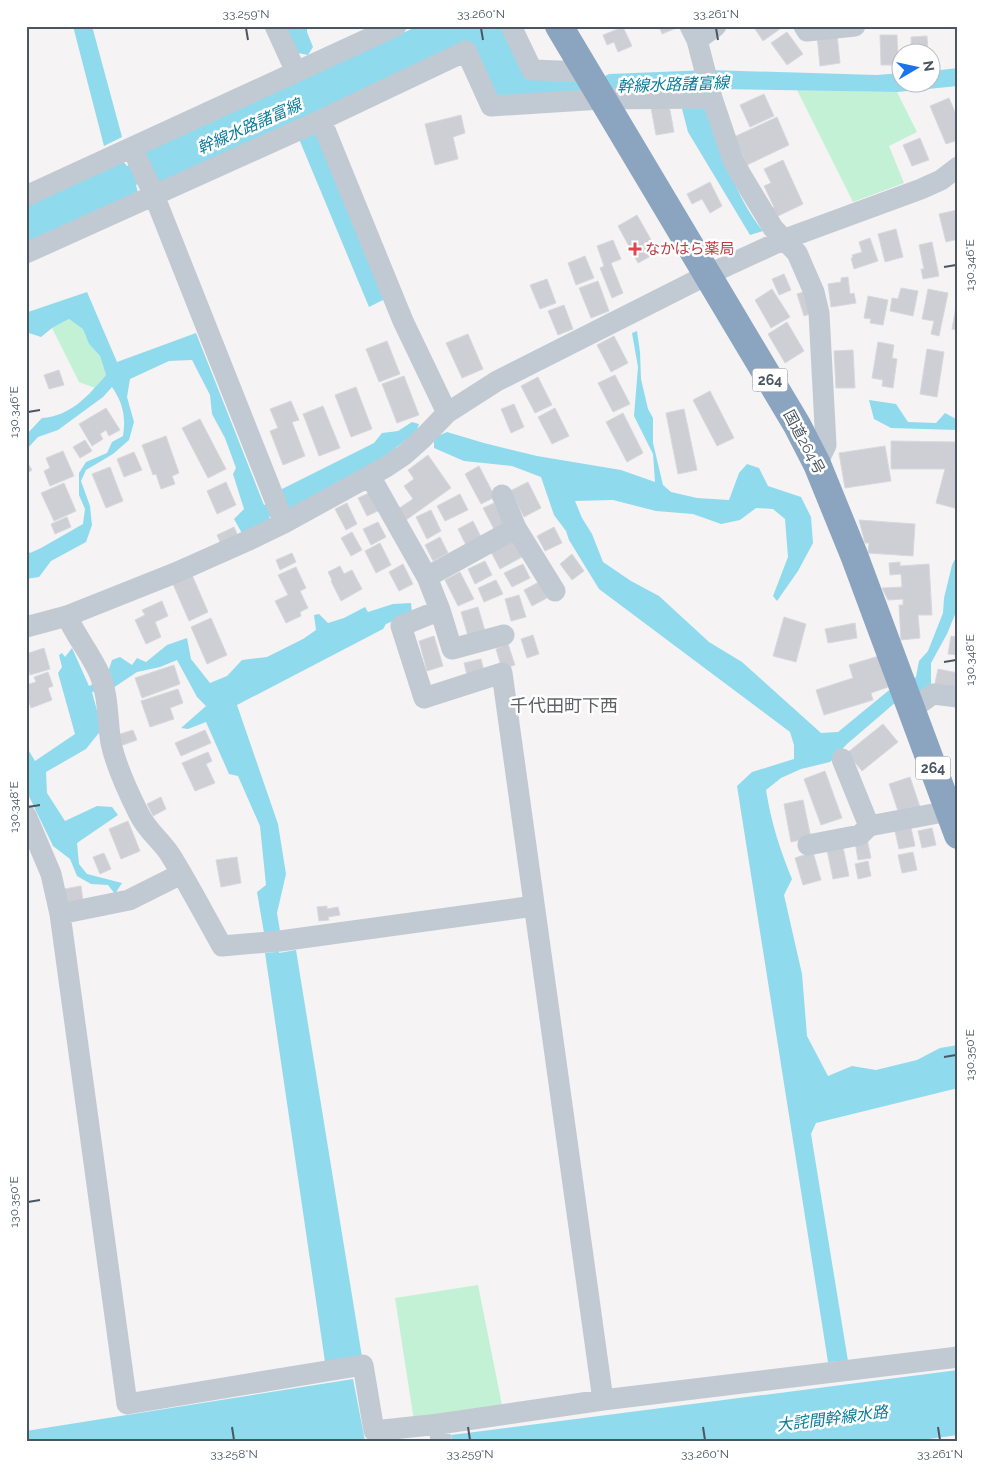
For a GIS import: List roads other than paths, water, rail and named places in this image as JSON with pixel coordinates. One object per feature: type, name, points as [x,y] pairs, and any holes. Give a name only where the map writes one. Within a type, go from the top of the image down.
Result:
[{"type":"highway","name":"国道264号","points":[[559,26],[797,425],[817,464],[854,555],[953,823]]},
{"type":"street","points":[[275,26],[296,72]]},
{"type":"street","points":[[26,196],[134,153],[296,72],[396,26]]},
{"type":"street","points":[[511,26],[532,70],[586,72]]},
{"type":"street","points":[[716,26],[694,33],[712,98],[733,160],[773,228],[797,253],[814,292],[819,313],[826,445],[817,464]]},
{"type":"street","points":[[804,26],[807,31],[855,26]]},
{"type":"street","points":[[26,253],[151,189],[321,120],[466,51],[491,106],[602,99],[712,98]]},
{"type":"street","points":[[321,120],[403,321],[447,413]]},
{"type":"street","points":[[134,153],[151,189],[278,510]]},
{"type":"street","points":[[26,627],[66,616],[175,573],[278,510],[370,476],[404,455],[447,413],[497,381],[784,239],[921,189],[941,180],[958,167]]},
{"type":"street","points":[[370,476],[427,577],[452,649],[504,635]]},
{"type":"street","points":[[502,495],[516,528],[555,591]]},
{"type":"street","points":[[427,577],[516,528]]},
{"type":"street","points":[[440,610],[401,626],[424,698],[502,673],[603,1400]]},
{"type":"street","points":[[66,616],[73,631],[88,652],[103,683],[111,742],[116,762],[139,815],[148,830],[170,854],[222,946],[276,942],[534,906]]},
{"type":"street","points":[[907,697],[933,694],[958,697]]},
{"type":"street","points":[[842,759],[869,826]]},
{"type":"street","points":[[26,815],[52,874],[60,914],[127,1404],[363,1365],[374,1431],[440,1432],[603,1400],[958,1357]]},
{"type":"street","points":[[808,845],[860,835],[869,826],[953,823]]},
{"type":"street","points":[[60,914],[130,900],[181,874]]},
{"type":"water","points":[[73,26],[92,26],[122,137],[104,146]]},
{"type":"water","points":[[285,26],[307,26],[307,32],[313,47],[308,55],[298,53]]},
{"type":"water","name":"幹線水路諸富線","points":[[418,26],[500,26],[526,79],[603,77],[609,74],[709,70],[877,75],[892,74],[892,92],[719,89],[496,99],[471,42],[158,184],[155,176],[136,185],[138,193],[26,242],[26,203],[122,160],[127,166],[146,157],[144,152]]},
{"type":"water","points":[[958,68],[958,86],[942,88],[942,70]]},
{"type":"water","points":[[681,105],[708,106],[737,188],[753,218],[763,231],[750,235],[688,132]]},
{"type":"water","points":[[317,131],[385,299],[369,307],[299,139]]},
{"type":"water","points":[[87,292],[117,362],[196,333],[264,505],[281,498],[280,490],[374,443],[382,433],[398,431],[412,422],[419,424],[417,430],[438,436],[447,432],[537,456],[621,470],[655,482],[653,454],[634,416],[638,367],[632,333],[637,331],[641,379],[648,409],[653,418],[653,443],[663,485],[671,492],[697,498],[729,500],[739,473],[747,464],[759,468],[768,486],[801,497],[811,517],[813,543],[798,571],[777,601],[773,596],[788,557],[785,519],[773,509],[756,508],[740,520],[721,524],[693,514],[656,511],[613,500],[575,501],[582,518],[592,534],[603,562],[631,581],[659,596],[709,642],[742,662],[821,733],[838,732],[888,691],[916,677],[919,661],[928,651],[943,613],[944,598],[952,565],[958,553],[958,607],[947,634],[931,663],[931,684],[920,692],[896,702],[847,744],[830,762],[801,769],[781,778],[766,790],[776,836],[792,879],[784,895],[802,974],[807,1036],[828,1076],[852,1066],[876,1070],[917,1060],[940,1048],[958,1045],[958,1088],[816,1123],[811,1134],[848,1361],[828,1362],[737,786],[752,772],[794,759],[794,745],[790,732],[599,589],[569,540],[566,531],[554,515],[541,477],[512,466],[464,461],[434,448],[434,442],[412,435],[379,461],[289,509],[271,508],[269,521],[243,535],[234,519],[244,509],[233,474],[236,468],[225,438],[212,414],[210,395],[192,360],[169,361],[130,379],[127,397],[134,422],[129,440],[113,454],[86,470],[81,481],[90,506],[92,525],[86,542],[51,561],[39,577],[26,579],[26,549],[30,553],[83,524],[85,509],[79,495],[79,473],[86,462],[107,453],[112,442],[123,436],[123,410],[112,387],[103,397],[58,430],[38,437],[26,450],[26,435],[42,418],[62,413],[78,404],[106,375],[100,356],[89,344],[83,329],[69,319],[52,328],[41,337],[29,333],[26,335],[26,311],[28,312]]},
{"type":"water","points":[[869,400],[896,404],[908,422],[936,423],[945,413],[958,420],[958,430],[891,428],[874,419]]},
{"type":"water","points":[[411,603],[412,613],[386,624],[383,629],[237,705],[278,824],[286,874],[277,913],[280,931],[276,932],[279,953],[296,950],[362,1357],[325,1362],[265,953],[276,952],[273,933],[264,933],[257,892],[266,885],[260,826],[238,776],[229,774],[206,722],[188,729],[181,728],[206,706],[197,697],[177,660],[160,667],[137,672],[113,688],[92,692],[102,729],[86,749],[46,772],[47,793],[65,821],[97,806],[112,807],[118,815],[77,843],[79,864],[87,874],[122,883],[115,894],[108,885],[91,884],[77,876],[70,859],[53,846],[26,790],[26,746],[35,761],[75,734],[58,673],[62,667],[59,655],[62,653],[65,657],[72,648],[89,686],[106,678],[112,660],[120,657],[132,665],[137,658],[146,662],[167,645],[187,638],[191,659],[210,683],[227,676],[242,660],[267,657],[303,639],[316,630],[314,615],[319,614],[328,623],[344,618],[365,607],[368,612],[393,604]]},
{"type":"water","name":"大詫間幹線水路","points":[[958,1370],[958,1435],[914,1441],[452,1441],[451,1435]]},
{"type":"water","points":[[353,1379],[365,1441],[26,1441],[26,1431]]},
{"type":"place","name":"なかはら薬局","points":[[635,249]]},
{"type":"district","name":"千代田町下西","points":[[564,706]]}]
